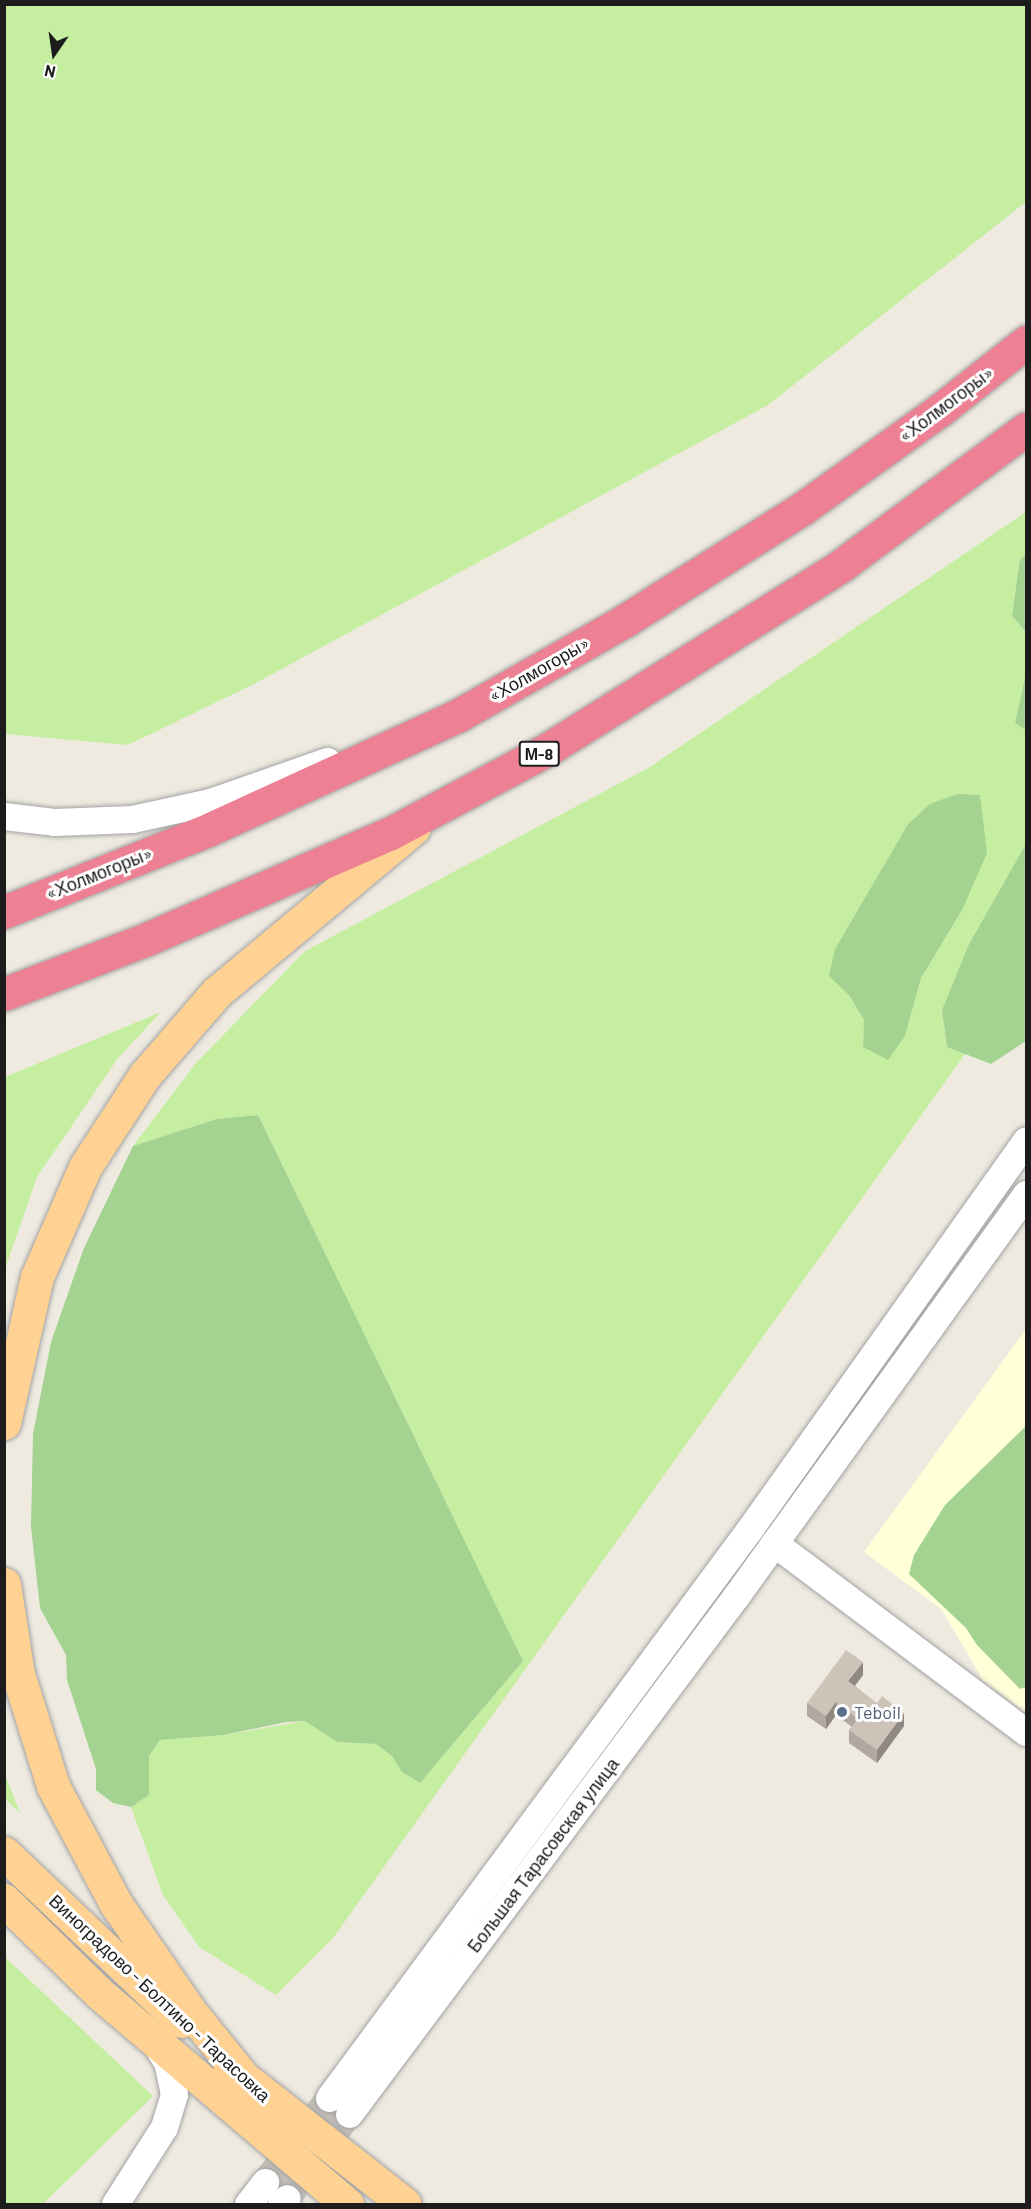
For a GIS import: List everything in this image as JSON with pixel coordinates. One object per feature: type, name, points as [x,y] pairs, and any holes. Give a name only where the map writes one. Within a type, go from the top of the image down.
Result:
[{"type":"highway","name":"«Холмогоры»","points":[[4,912],[210,829],[459,715],[626,620],[803,508],[940,410],[1026,342]]},
{"type":"highway","name":"М-8","points":[[4,994],[246,897],[391,833],[548,749],[842,565],[1026,429]]},
{"type":"main road","points":[[4,1423],[37,1277],[85,1167],[145,1075],[217,992],[441,806]]},
{"type":"main road","points":[[4,1584],[18,1674],[53,1786],[116,1904],[189,2010],[247,2082]]},
{"type":"main road","name":"Виноградово - Болтино - Тарасовка","points":[[4,1853],[247,2082],[405,2205]]},
{"type":"main road","name":"Виноградово - Болтино - Тарасовка","points":[[4,1900],[99,1993],[347,2205]]},
{"type":"main road","points":[[4,1926],[99,1993]]},
{"type":"street","points":[[4,816],[100,821],[163,813],[210,802],[459,715]]},
{"type":"street","name":"Большая Тарасовская улица","points":[[1026,1140],[339,2106],[736,1596],[1026,1194]]},
{"type":"street","points":[[774,1544],[1026,1732]]},
{"type":"street","points":[[115,2205],[164,2127],[174,2094],[167,2062],[153,2040]]},
{"type":"street","points":[[248,2205],[265,2182]]},
{"type":"shaded area","points":[[1026,1329],[1026,1712],[983,1680],[941,1609],[864,1552]]},
{"type":"green space","points":[[4,5],[1026,5],[1026,202],[768,405],[254,684],[128,745],[5,734]]},
{"type":"green space","points":[[1026,512],[1026,555],[1020,559],[1012,616],[1026,632],[1026,673],[1015,722],[1026,730],[1026,844],[969,944],[942,1010],[947,1047],[965,1054],[333,1938],[276,1995],[199,1947],[163,1895],[131,1807],[149,1795],[149,1756],[160,1740],[224,1735],[305,1721],[337,1742],[376,1744],[392,1756],[402,1772],[420,1783],[523,1661],[258,1115],[217,1119],[133,1146],[196,1063],[305,951],[650,767]],"holes":[[[930,804],[962,910],[921,978],[905,1036],[863,1047],[864,1020],[849,995],[835,949],[908,824]]]},
{"type":"green space","points":[[1026,555],[1026,632],[1012,616],[1020,559]]},
{"type":"green space","points":[[1026,673],[1026,730],[1015,723]]},
{"type":"green space","points":[[957,794],[980,795],[987,853],[962,910],[921,978],[905,1036],[888,1060],[863,1047],[864,1020],[849,995],[829,976],[835,949],[908,824],[930,804]]},
{"type":"green space","points":[[1026,844],[1026,1041],[991,1064],[947,1047],[942,1010],[969,944]]},
{"type":"green space","points":[[161,1012],[118,1058],[37,1177],[5,1269],[5,1077]]},
{"type":"green space","points":[[258,1115],[523,1661],[420,1783],[402,1772],[392,1756],[376,1744],[337,1742],[305,1721],[286,1722],[224,1735],[160,1740],[149,1756],[149,1795],[131,1807],[113,1803],[96,1790],[96,1769],[67,1680],[66,1655],[40,1608],[31,1527],[33,1434],[51,1342],[84,1248],[133,1146],[217,1119]]},
{"type":"green space","points":[[1026,1426],[1026,1687],[1020,1689],[977,1645],[966,1628],[909,1574],[914,1555],[945,1505]]},
{"type":"green space","points":[[5,1774],[20,1813],[5,1799]]},
{"type":"green space","points":[[4,1956],[153,2096],[43,2204],[5,2204]]},
{"type":"building","name":"Teboil","points":[[846,1650],[863,1662],[848,1681],[877,1703],[882,1696],[904,1713],[877,1750],[849,1730],[858,1719],[836,1702],[826,1716],[807,1703]]},
{"type":"tunnel","points":[[265,2182],[329,2098]]},
{"type":"tunnel","points":[[287,2198],[349,2114]]},
{"type":"place","name":"Teboil","points":[[842,1712]]}]
